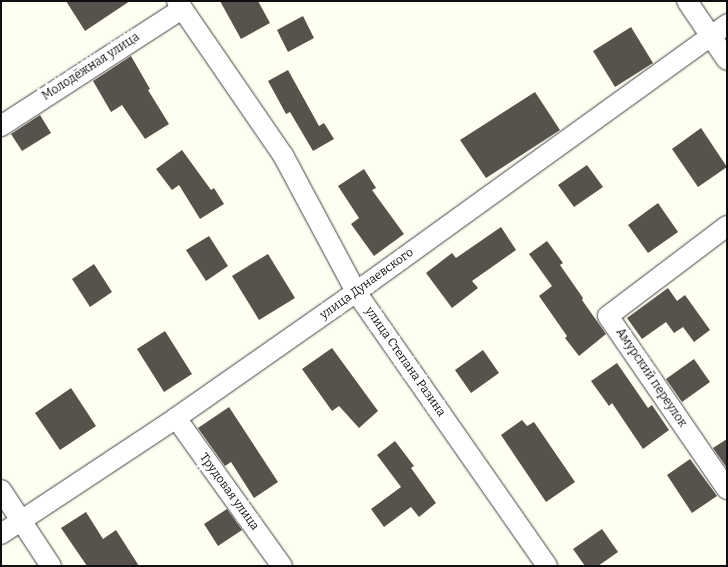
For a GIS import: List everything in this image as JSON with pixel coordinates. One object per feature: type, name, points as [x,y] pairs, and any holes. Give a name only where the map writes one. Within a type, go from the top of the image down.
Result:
[{"type":"street","points":[[687,1],[727,60]]},
{"type":"street","name":"Молодёжная улица","points":[[1,126],[179,5]]},
{"type":"street","name":"улица Степана Разина","points":[[179,5],[283,154],[356,292],[547,566]]},
{"type":"street","name":"улица Дунаевского","points":[[1,534],[176,418],[356,292],[727,24]]},
{"type":"street","name":"Амурский переулок","points":[[727,226],[608,316],[727,489]]},
{"type":"street","name":"Трудовая улица","points":[[176,418],[282,566]]},
{"type":"street","points":[[1,490],[52,566]]},
{"type":"building","points":[[66,1],[130,1],[85,31]]},
{"type":"building","points":[[220,1],[258,1],[270,23],[241,39]]},
{"type":"building","points":[[303,16],[314,38],[288,52],[277,30]]},
{"type":"building","points":[[631,27],[653,63],[615,87],[593,51]]},
{"type":"building","points":[[131,56],[150,89],[148,90],[169,124],[145,139],[122,105],[111,112],[93,81]]},
{"type":"building","points":[[288,70],[319,126],[324,123],[334,139],[313,151],[290,112],[286,114],[268,81]]},
{"type":"building","points":[[535,92],[560,130],[486,178],[460,140]]},
{"type":"building","points":[[40,115],[51,133],[22,151],[11,134]]},
{"type":"building","points":[[701,128],[727,167],[698,187],[672,149]]},
{"type":"building","points":[[182,150],[211,190],[214,188],[224,204],[200,219],[179,185],[172,190],[156,169]]},
{"type":"building","points":[[587,165],[603,187],[574,207],[558,185]]},
{"type":"building","points":[[364,169],[376,188],[372,190],[404,234],[374,256],[351,224],[359,218],[338,186]]},
{"type":"building","points":[[658,203],[678,232],[648,253],[628,225]]},
{"type":"building","points":[[501,227],[516,250],[472,281],[478,288],[452,308],[426,273],[452,253],[456,258]]},
{"type":"building","points":[[209,236],[228,266],[206,281],[186,250]]},
{"type":"building","points":[[547,241],[563,263],[560,265],[583,298],[582,300],[606,334],[579,356],[565,338],[567,336],[539,296],[552,286],[529,254]]},
{"type":"building","points":[[268,254],[295,298],[259,320],[232,276]]},
{"type":"building","points":[[94,264],[112,292],[90,307],[72,279]]},
{"type":"building","points":[[668,288],[677,301],[685,295],[710,330],[694,342],[683,327],[674,333],[666,322],[642,339],[627,318]]},
{"type":"building","points":[[165,331],[192,374],[164,392],[137,349]]},
{"type":"building","points":[[332,348],[378,411],[359,428],[339,406],[332,411],[302,369]]},
{"type":"building","points":[[483,350],[499,373],[471,393],[455,370]]},
{"type":"building","points":[[694,359],[710,382],[682,402],[666,379]]},
{"type":"building","points":[[617,363],[648,408],[652,405],[669,430],[643,449],[612,403],[609,406],[591,381]]},
{"type":"building","points":[[71,388],[96,426],[60,450],[35,413]]},
{"type":"building","points":[[229,407],[278,482],[254,498],[231,462],[225,466],[198,428]]},
{"type":"building","points":[[522,420],[527,426],[534,422],[575,482],[546,502],[501,435]]},
{"type":"building","points":[[727,439],[727,468],[713,448]]},
{"type":"building","points":[[395,441],[414,466],[411,468],[436,503],[419,517],[411,507],[384,527],[371,509],[401,487],[377,455]]},
{"type":"building","points":[[690,459],[717,496],[692,513],[667,475]]},
{"type":"building","points":[[227,509],[242,530],[218,546],[204,524]]},
{"type":"building","points":[[86,512],[103,539],[116,530],[139,566],[87,566],[61,528]]},
{"type":"building","points":[[602,529],[618,552],[598,566],[585,566],[573,549]]}]
